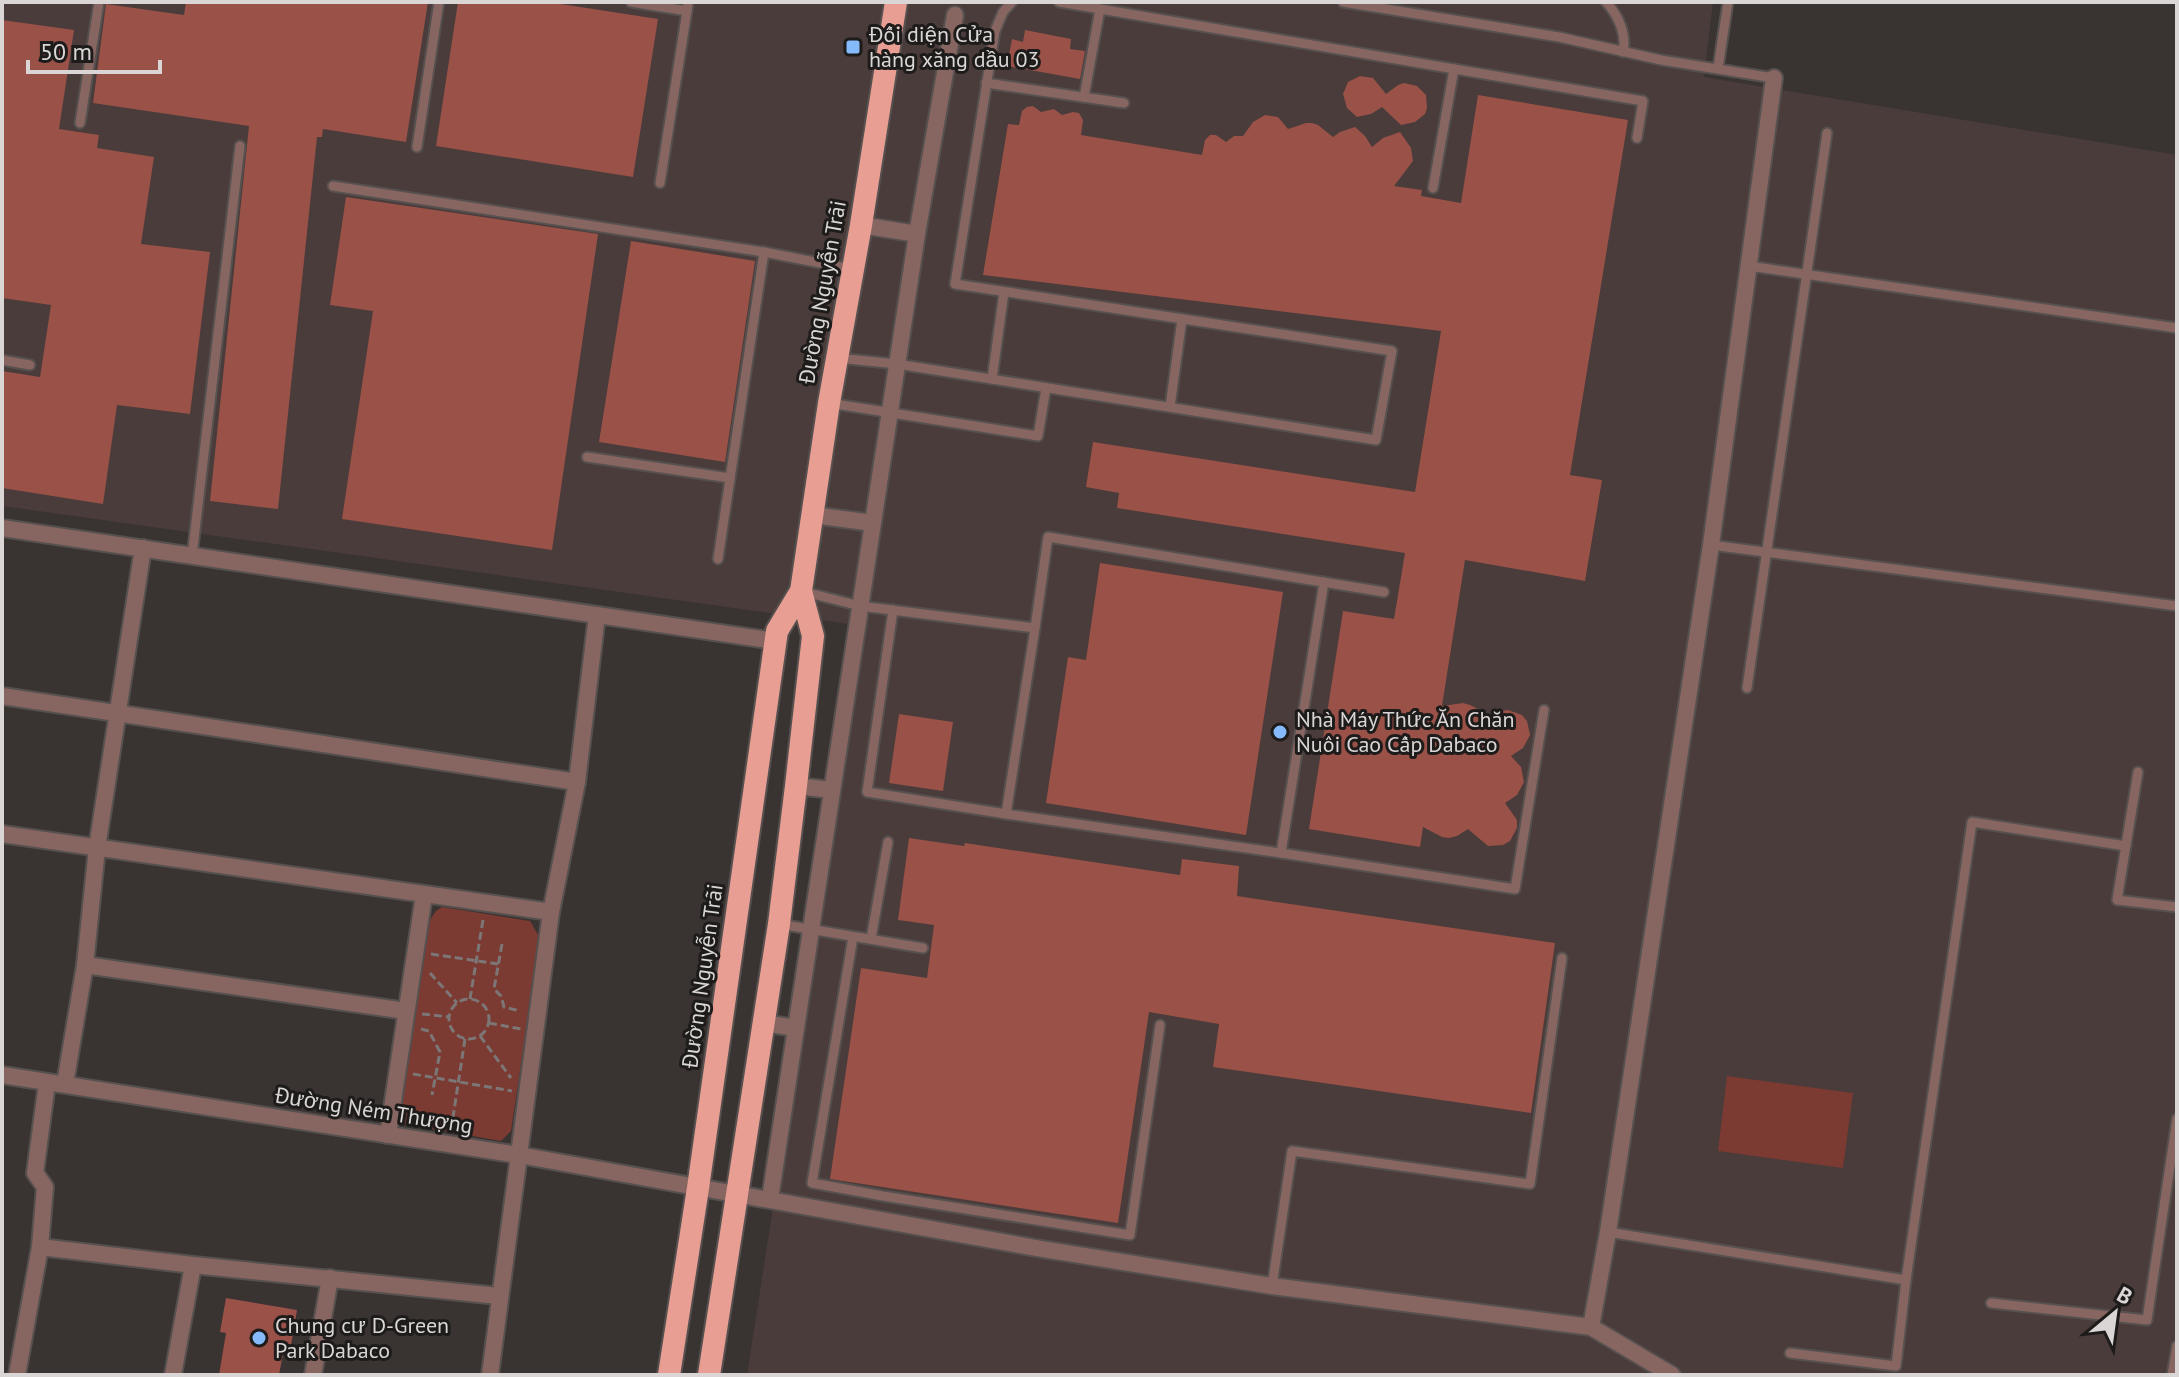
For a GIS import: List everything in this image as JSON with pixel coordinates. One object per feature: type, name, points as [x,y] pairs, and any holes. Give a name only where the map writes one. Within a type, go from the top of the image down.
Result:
[{"type":"highway","name":"Đường Nguyễn Trãi","points":[[669,1375],[775,641],[777,631],[801,591],[896,2]]},
{"type":"highway","name":"Đường Nguyễn Trãi","points":[[709,1375],[779,924],[796,786],[813,636],[801,591]]},
{"type":"street","points":[[770,1199],[917,234],[955,15]]},
{"type":"street","points":[[1672,1375],[1591,1327],[1711,545],[1774,78]]},
{"type":"street","points":[[861,225],[917,234]]},
{"type":"street","points":[[813,515],[873,523]]},
{"type":"street","points":[[2,528],[775,641]]},
{"type":"street","points":[[65,1084],[85,965],[97,848],[143,548]]},
{"type":"street","points":[[490,1375],[551,912],[577,782],[597,615]]},
{"type":"street","points":[[2,696],[577,782]]},
{"type":"street","points":[[796,786],[832,790]]},
{"type":"street","points":[[2,834],[551,912]]},
{"type":"street","points":[[388,1135],[410,1012],[424,895]]},
{"type":"street","points":[[85,965],[410,1012]]},
{"type":"street","points":[[763,1023],[796,1028]]},
{"type":"street","name":"Đường Ném Thượng","points":[[2,1075],[519,1155],[1042,1249],[1272,1286],[1591,1327]]},
{"type":"street","points":[[17,1375],[40,1247],[45,1187],[35,1173],[47,1083]]},
{"type":"street","points":[[40,1247],[499,1296]]},
{"type":"street","points":[[173,1375],[193,1265]]},
{"type":"street","points":[[313,1375],[330,1278]]},
{"type":"lane","points":[[80,123],[99,2]]},
{"type":"lane","points":[[417,147],[439,2]]},
{"type":"lane","points":[[631,2],[687,6],[660,183]]},
{"type":"lane","points":[[837,358],[897,364],[1376,440],[1392,351],[955,284],[995,31],[1003,12],[1012,2]]},
{"type":"lane","points":[[1059,2],[1643,101],[1637,138]]},
{"type":"lane","points":[[1343,2],[1390,6],[1559,37],[1661,60],[1774,78]]},
{"type":"lane","points":[[1606,2],[1618,17],[1625,43],[1623,52]]},
{"type":"lane","points":[[1718,68],[1728,2]]},
{"type":"lane","points":[[1084,97],[1100,9]]},
{"type":"lane","points":[[1433,188],[1454,69]]},
{"type":"lane","points":[[986,83],[1124,103]]},
{"type":"lane","points":[[1747,688],[1827,133]]},
{"type":"lane","points":[[192,556],[240,146]]},
{"type":"lane","points":[[333,186],[764,252],[853,269]]},
{"type":"lane","points":[[718,559],[764,252]]},
{"type":"lane","points":[[1749,266],[2177,328]]},
{"type":"lane","points":[[992,379],[1004,292]]},
{"type":"lane","points":[[1170,407],[1182,319]]},
{"type":"lane","points":[[2,360],[30,365]]},
{"type":"lane","points":[[829,403],[1038,436],[1046,388]]},
{"type":"lane","points":[[587,457],[730,478]]},
{"type":"lane","points":[[1006,814],[1048,537],[1384,592]]},
{"type":"lane","points":[[1711,545],[2177,606]]},
{"type":"lane","points":[[1281,853],[1324,582]]},
{"type":"lane","points":[[801,591],[860,606],[1035,628]]},
{"type":"lane","points":[[893,610],[867,792],[1006,814],[1515,889],[1544,710]]},
{"type":"lane","points":[[2138,772],[2117,900],[2177,907]]},
{"type":"lane","points":[[1790,1353],[1896,1366],[1972,822],[2126,846]]},
{"type":"lane","points":[[871,939],[888,842]]},
{"type":"lane","points":[[779,924],[923,948]]},
{"type":"lane","points":[[853,937],[812,1183],[1130,1235],[1160,1025]]},
{"type":"lane","points":[[1272,1286],[1292,1151],[1530,1184],[1562,958]]},
{"type":"lane","points":[[1991,1303],[2147,1320],[2177,1119]]},
{"type":"lane","points":[[1608,1232],[1906,1280]]},
{"type":"lane","points":[[2172,1375],[2177,1346]]},
{"type":"path","points":[[470,999],[484,916]]},
{"type":"path","points":[[502,944],[494,989],[501,996],[504,1007],[525,1012]]},
{"type":"path","points":[[424,952],[498,964]]},
{"type":"path","points":[[422,965],[457,1003]]},
{"type":"path","points":[[470,999],[486,1008],[489,1023],[480,1036],[465,1039],[451,1028],[450,1017],[457,1003],[470,999]]},
{"type":"path","points":[[410,1012],[450,1017]]},
{"type":"path","points":[[489,1023],[522,1029]]},
{"type":"path","points":[[412,1028],[429,1031],[440,1052],[432,1095]]},
{"type":"path","points":[[480,1036],[514,1082]]},
{"type":"path","points":[[451,1130],[465,1039]]},
{"type":"path","points":[[405,1072],[513,1091]]},
{"type":"shaded area","points":[[2,2],[1713,2],[1704,77],[2177,155],[2177,1375],[747,1375],[863,626],[2,506]]},
{"type":"shaded area","points":[[442,907],[530,921],[540,938],[511,1131],[501,1141],[404,1124],[397,1114],[428,923]]},
{"type":"shaded area","points":[[1727,1076],[1853,1093],[1843,1168],[1718,1151]]},
{"type":"building","points":[[186,2],[428,2],[406,142],[323,129],[322,137],[317,137],[278,509],[210,501],[249,126],[93,103],[106,4],[184,15]]},
{"type":"building","points":[[458,2],[548,2],[658,19],[633,177],[436,146]]},
{"type":"building","points":[[2,20],[74,30],[59,129],[99,135],[97,148],[154,157],[141,244],[210,252],[190,414],[117,405],[103,504],[2,488],[2,371],[40,377],[51,305],[2,298]]},
{"type":"building","points":[[1025,30],[1071,39],[1070,49],[1085,51],[1080,79],[1007,66],[1012,39],[1023,42]]},
{"type":"building","points":[[1360,76],[1373,78],[1386,94],[1404,83],[1417,86],[1426,95],[1425,114],[1415,122],[1401,125],[1382,107],[1371,114],[1357,117],[1347,108],[1343,94],[1348,82]]},
{"type":"building","points":[[1478,95],[1628,120],[1570,475],[1602,480],[1585,581],[1465,560],[1442,706],[1463,703],[1476,708],[1485,718],[1508,710],[1522,715],[1527,721],[1530,735],[1523,748],[1511,756],[1521,767],[1524,782],[1517,795],[1505,803],[1517,820],[1517,828],[1510,841],[1488,846],[1468,829],[1449,838],[1423,827],[1420,847],[1309,829],[1343,611],[1394,619],[1405,553],[1117,508],[1119,493],[1086,487],[1093,442],[1415,492],[1441,331],[983,275],[1008,124],[1019,125],[1022,111],[1027,107],[1033,106],[1041,112],[1054,109],[1062,115],[1079,113],[1083,120],[1081,135],[1202,155],[1205,140],[1210,135],[1216,135],[1226,142],[1234,136],[1243,136],[1253,122],[1265,115],[1278,117],[1288,129],[1312,123],[1333,137],[1355,127],[1372,147],[1383,138],[1400,132],[1411,148],[1413,161],[1394,186],[1422,190],[1421,196],[1461,203]]},
{"type":"building","points":[[346,197],[598,234],[552,550],[342,519],[373,311],[330,305]]},
{"type":"building","points":[[631,241],[755,261],[725,462],[599,442]]},
{"type":"building","points":[[1100,563],[1283,592],[1246,835],[1046,803],[1068,657],[1086,660]]},
{"type":"building","points":[[899,714],[953,722],[943,791],[889,783]]},
{"type":"building","points":[[909,838],[964,846],[965,843],[1180,875],[1182,859],[1239,866],[1237,896],[1555,943],[1531,1113],[1213,1067],[1219,1024],[1149,1012],[1118,1223],[830,1179],[861,968],[927,978],[934,925],[898,920]]},
{"type":"building","name":"Chung cư D-Green Park Dabaco","points":[[226,1298],[297,1310],[291,1345],[285,1343],[279,1375],[219,1375],[226,1333],[220,1332]]},
{"type":"place","name":"Đối diện Cửa hàng xăng dầu 03","points":[[853,47]]},
{"type":"place","name":"Nhà Máy Thức Ăn Chăn Nuôi Cao Cấp Dabaco","points":[[1280,732]]},
{"type":"place","name":"Chung cư D-Green Park Dabaco","points":[[259,1338]]}]
